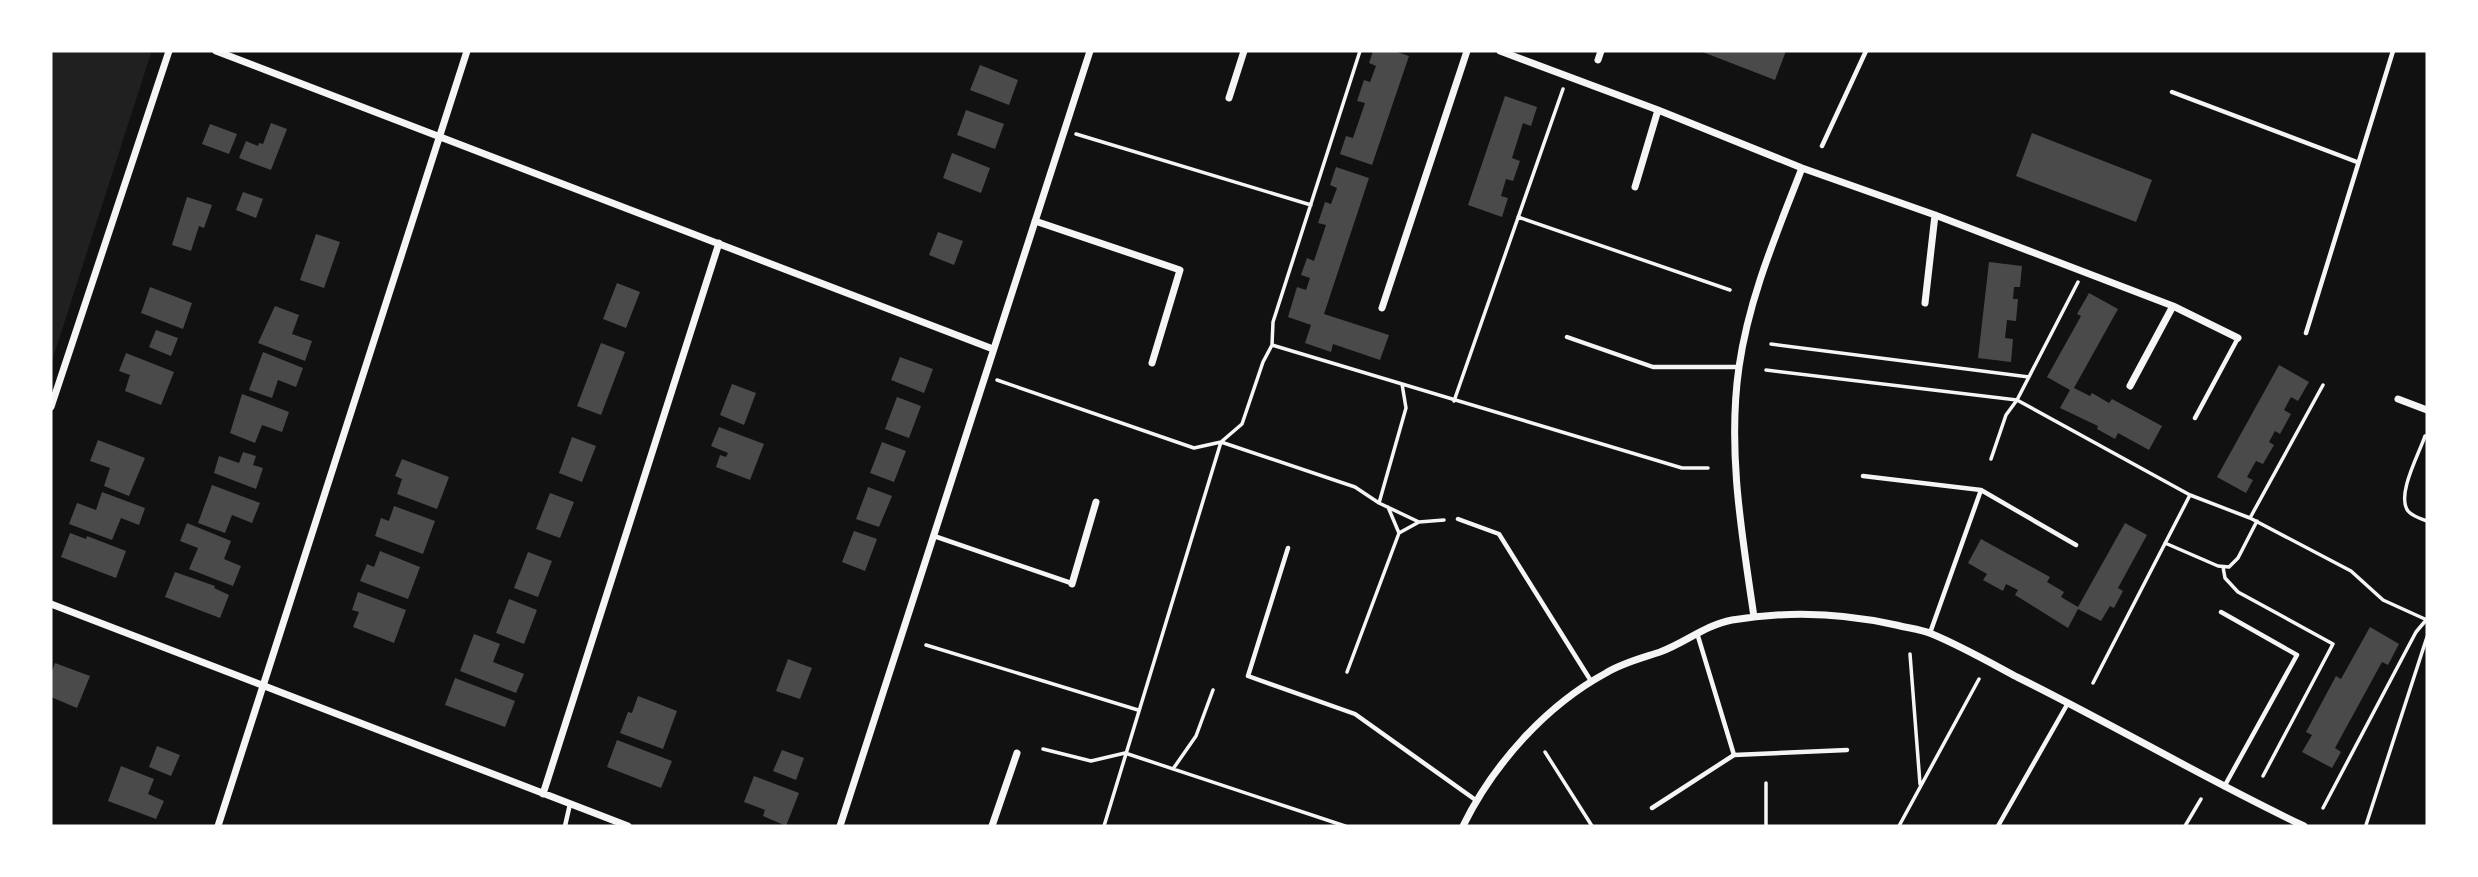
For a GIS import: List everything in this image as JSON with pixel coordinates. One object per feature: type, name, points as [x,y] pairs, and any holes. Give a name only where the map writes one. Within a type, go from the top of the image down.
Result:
[{"type":"street","points":[[51,407],[169,51]]},
{"type":"street","points":[[216,51],[993,349]]},
{"type":"street","points":[[218,826],[467,51]]},
{"type":"street","points":[[840,826],[1090,51]]},
{"type":"street","points":[[1229,98],[1244,51]]},
{"type":"street","points":[[1382,308],[1467,51]]},
{"type":"street","points":[[1500,51],[1802,168],[1935,215],[2173,306],[2238,338]]},
{"type":"street","points":[[1598,60],[1601,51]]},
{"type":"street","points":[[1636,187],[1658,110]]},
{"type":"street","points":[[1754,617],[1735,457],[1739,367],[1760,279],[1802,168]]},
{"type":"street","points":[[1925,303],[1935,215]]},
{"type":"street","points":[[1035,221],[1180,270],[1152,363]]},
{"type":"street","points":[[543,793],[719,243]]},
{"type":"street","points":[[2130,386],[2173,306]]},
{"type":"street","points":[[2398,399],[2427,410]]},
{"type":"street","points":[[1072,584],[1096,502]]},
{"type":"street","points":[[51,604],[628,826]]},
{"type":"street","points":[[1463,826],[1510,755],[1541,721],[1591,681],[1609,671],[1671,648],[1696,632],[1729,620],[1826,615],[1858,617],[1930,633],[2069,703],[2224,788],[2304,826]]},
{"type":"street","points":[[992,826],[1017,753]]},
{"type":"lane","points":[[1822,146],[1866,51]]},
{"type":"lane","points":[[2306,333],[2393,51]]},
{"type":"lane","points":[[2172,92],[2357,162]]},
{"type":"lane","points":[[1567,337],[1653,367],[1739,367]]},
{"type":"lane","points":[[2195,418],[2238,338]]},
{"type":"lane","points":[[1863,476],[1981,490],[2076,545]]},
{"type":"lane","points":[[1930,633],[1981,490]]},
{"type":"lane","points":[[1458,519],[1499,534],[1591,681]]},
{"type":"lane","points":[[933,536],[1072,584]]},
{"type":"lane","points":[[1288,548],[1248,676],[1356,714],[1477,802]]},
{"type":"lane","points":[[2221,612],[2297,655],[2224,788]]},
{"type":"lane","points":[[1696,632],[1734,755]]},
{"type":"lane","points":[[1998,826],[2069,703]]},
{"type":"lane","points":[[1652,808],[1734,755],[1847,750]]},
{"type":"lane","points":[[565,826],[570,804]]},
{"type":"path","points":[[984,376],[1194,448],[1221,442],[1242,424],[1263,362],[1272,345],[1273,322],[1360,51]]},
{"type":"path","points":[[1454,401],[1564,87]]},
{"type":"path","points":[[1076,134],[1311,205]]},
{"type":"path","points":[[1518,217],[1730,290]]},
{"type":"path","points":[[1991,459],[2006,415],[2017,400],[2084,272]]},
{"type":"path","points":[[1770,344],[2029,377]]},
{"type":"path","points":[[1272,345],[1682,468],[1709,468]]},
{"type":"path","points":[[1766,370],[2017,400],[2190,495],[2250,517],[2351,571],[2384,600],[2427,620],[2416,632],[2323,808]]},
{"type":"path","points":[[1379,503],[1406,408],[1402,384]]},
{"type":"path","points":[[2250,517],[2323,385]]},
{"type":"path","points":[[2425,436],[2405,489],[2404,503],[2410,513],[2427,522]]},
{"type":"path","points":[[1221,442],[1355,487],[1379,503],[1419,522]]},
{"type":"path","points":[[1104,826],[1221,442]]},
{"type":"path","points":[[2093,683],[2190,495]]},
{"type":"path","points":[[1388,507],[1399,533]]},
{"type":"path","points":[[1348,672],[1399,533],[1419,522],[1444,520]]},
{"type":"path","points":[[2165,543],[2218,566],[2229,567],[2238,558],[2257,521]]},
{"type":"path","points":[[2366,825],[2427,637]]},
{"type":"path","points":[[926,645],[1138,710]]},
{"type":"path","points":[[1910,654],[1920,786]]},
{"type":"path","points":[[1899,826],[1979,679]]},
{"type":"path","points":[[1173,769],[1196,736],[1213,690]]},
{"type":"path","points":[[1043,749],[1091,761],[1125,753],[1345,826]]},
{"type":"path","points":[[1545,752],[1592,826]]},
{"type":"path","points":[[1766,783],[1766,826]]},
{"type":"path","points":[[2185,826],[2201,799]]},
{"type":"shaded area","points":[[51,51],[151,53],[51,364]]},
{"type":"building","points":[[1373,51],[1394,51],[1409,56],[1372,165],[1340,154],[1346,136],[1353,138],[1365,103],[1357,101],[1364,80],[1370,82],[1376,66],[1369,63]]},
{"type":"building","points":[[1700,51],[1786,51],[1775,80]]},
{"type":"building","points":[[980,65],[1018,80],[1009,105],[970,90]]},
{"type":"building","points":[[1505,96],[1537,107],[1531,126],[1523,123],[1512,158],[1520,161],[1513,181],[1506,179],[1501,196],[1508,198],[1502,217],[1468,205]]},
{"type":"building","points":[[966,110],[1004,124],[995,149],[957,135]]},
{"type":"building","points":[[271,123],[287,129],[271,170],[239,158],[246,141],[258,146],[259,143],[263,144]]},
{"type":"building","points":[[210,124],[237,134],[229,154],[202,144]]},
{"type":"building","points":[[2032,133],[2152,180],[2136,222],[2016,176]]},
{"type":"building","points":[[952,153],[990,168],[981,193],[943,178]]},
{"type":"building","points":[[1336,167],[1369,178],[1324,314],[1389,335],[1380,360],[1333,344],[1331,352],[1305,343],[1311,325],[1288,317],[1297,287],[1306,290],[1310,278],[1301,275],[1307,258],[1314,261],[1326,225],[1318,223],[1325,202],[1331,204],[1337,188],[1330,185]]},
{"type":"building","points":[[243,192],[263,199],[256,218],[236,210]]},
{"type":"building","points":[[187,197],[212,205],[204,228],[199,226],[191,251],[172,245]]},
{"type":"building","points":[[938,232],[963,241],[954,265],[929,255]]},
{"type":"building","points":[[316,234],[340,242],[324,288],[300,280]]},
{"type":"building","points":[[1989,262],[2022,266],[2020,287],[2014,287],[2013,299],[2018,299],[2016,321],[2007,320],[2005,338],[2013,339],[2011,362],[1978,358]]},
{"type":"building","points":[[617,283],[640,292],[626,328],[603,319]]},
{"type":"building","points":[[150,287],[192,303],[183,329],[141,313]]},
{"type":"building","points":[[2089,293],[2118,309],[2074,388],[2090,396],[2092,393],[2109,403],[2112,399],[2162,426],[2149,450],[2118,433],[2115,439],[2097,429],[2098,426],[2060,408],[2070,390],[2047,377],[2081,316],[2077,314]]},
{"type":"building","points":[[275,306],[299,315],[292,334],[312,341],[305,361],[258,343]]},
{"type":"building","points":[[156,330],[178,338],[171,356],[149,347]]},
{"type":"building","points":[[601,343],[625,352],[601,415],[577,406]]},
{"type":"building","points":[[263,352],[303,368],[296,387],[278,380],[272,398],[249,390]]},
{"type":"building","points":[[126,353],[174,372],[161,405],[125,391],[130,375],[119,371]]},
{"type":"building","points":[[900,357],[933,369],[924,393],[891,380]]},
{"type":"building","points":[[2279,365],[2309,382],[2298,401],[2291,397],[2284,410],[2291,414],[2280,434],[2275,431],[2269,442],[2274,445],[2263,464],[2256,461],[2247,477],[2253,480],[2246,493],[2217,477]]},
{"type":"building","points":[[732,384],[756,393],[744,425],[720,415]]},
{"type":"building","points":[[242,394],[289,412],[282,432],[262,425],[255,443],[230,433]]},
{"type":"building","points":[[897,397],[921,406],[909,438],[885,429]]},
{"type":"building","points":[[719,427],[764,444],[750,480],[716,467],[720,455],[726,457],[728,453],[711,446]]},
{"type":"building","points":[[572,437],[596,446],[582,482],[559,473]]},
{"type":"building","points":[[98,440],[145,458],[129,496],[104,486],[110,468],[90,461]]},
{"type":"building","points":[[882,442],[906,451],[894,482],[870,473]]},
{"type":"building","points":[[243,452],[256,456],[253,465],[263,468],[256,489],[214,473],[219,456],[239,463]]},
{"type":"building","points":[[402,459],[449,477],[437,509],[397,494],[402,479],[395,476]]},
{"type":"building","points":[[212,485],[260,503],[252,523],[232,515],[225,533],[198,523]]},
{"type":"building","points":[[868,487],[892,496],[879,527],[856,519]]},
{"type":"building","points":[[102,492],[145,508],[139,525],[121,518],[112,540],[69,524],[77,503],[96,510]]},
{"type":"building","points":[[550,493],[574,502],[560,538],[536,529]]},
{"type":"building","points":[[394,506],[435,521],[423,554],[375,536],[381,518],[389,521]]},
{"type":"building","points":[[187,523],[231,541],[224,559],[241,566],[233,586],[189,569],[198,548],[180,541]]},
{"type":"building","points":[[2125,523],[2147,535],[2118,588],[2123,591],[2114,608],[2110,606],[2101,621],[2078,609],[2068,628],[2015,595],[2018,590],[2006,584],[2003,591],[1983,580],[1987,574],[1968,563],[1981,539],[2050,577],[2047,582],[2064,592],[2061,597],[2078,607]]},
{"type":"building","points":[[854,531],[877,539],[865,571],[842,562]]},
{"type":"building","points":[[70,533],[86,539],[87,536],[126,551],[116,578],[61,557]]},
{"type":"building","points":[[380,551],[420,567],[408,599],[360,581],[367,564],[374,567]]},
{"type":"building","points":[[528,552],[552,561],[538,597],[514,588]]},
{"type":"building","points":[[175,572],[215,586],[214,588],[229,595],[220,618],[165,597]]},
{"type":"building","points":[[358,592],[406,610],[394,643],[353,627],[359,612],[352,610]]},
{"type":"building","points":[[509,599],[537,610],[524,644],[496,633]]},
{"type":"building","points":[[2370,627],[2399,644],[2388,665],[2382,662],[2335,748],[2341,752],[2332,768],[2302,752],[2312,735],[2306,732],[2336,676],[2341,679]]},
{"type":"building","points":[[474,634],[500,644],[493,662],[524,674],[516,693],[460,671]]},
{"type":"building","points":[[788,659],[812,668],[800,699],[776,691]]},
{"type":"building","points":[[55,663],[90,676],[77,708],[51,697],[51,674]]},
{"type":"building","points":[[455,678],[515,701],[505,727],[445,705]]},
{"type":"building","points":[[638,696],[677,711],[663,749],[620,733]]},
{"type":"building","points":[[617,740],[672,761],[661,788],[607,767]]},
{"type":"building","points":[[157,746],[180,755],[171,776],[149,767]]},
{"type":"building","points":[[782,750],[804,758],[796,780],[773,771]]},
{"type":"building","points":[[121,766],[154,779],[148,794],[164,801],[156,819],[108,801]]},
{"type":"building","points":[[754,776],[799,793],[786,826],[763,816],[765,810],[744,802]]}]
